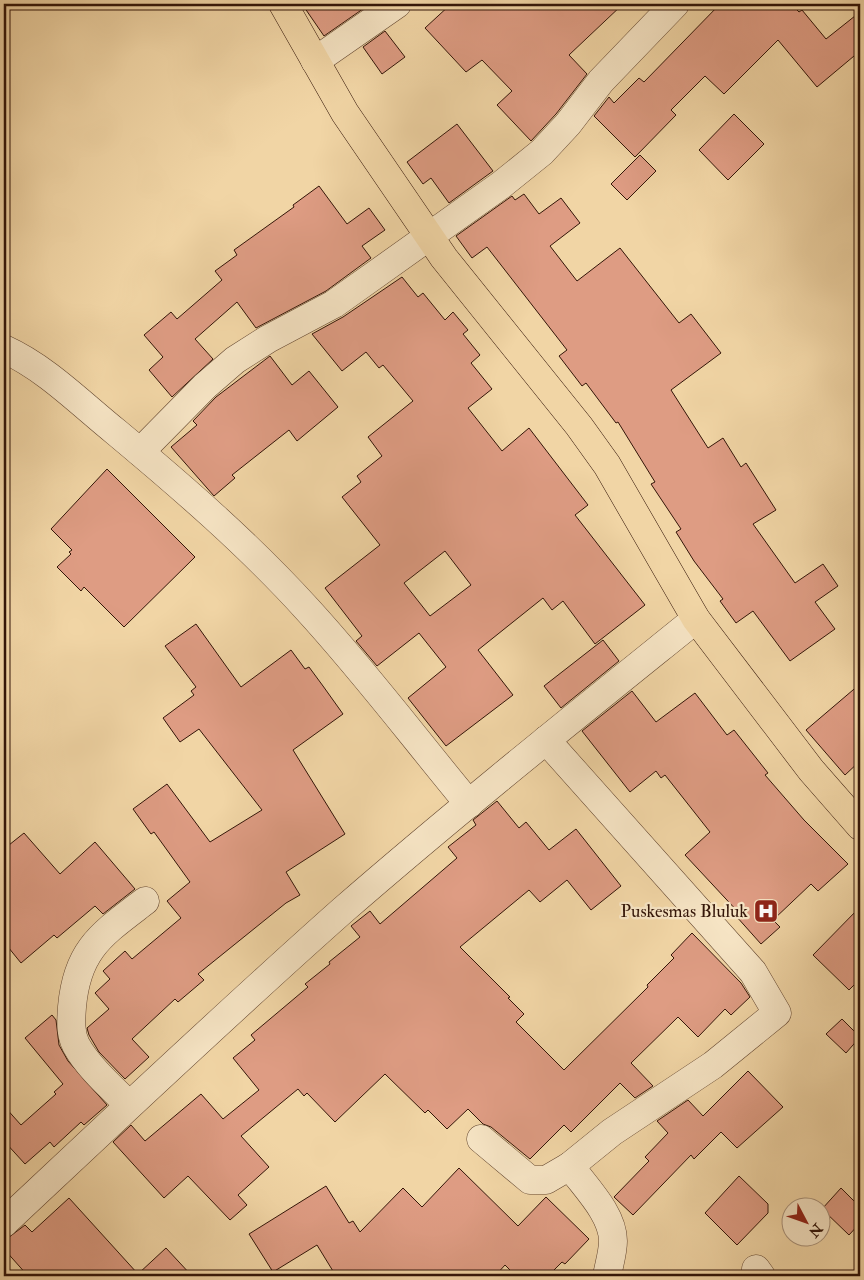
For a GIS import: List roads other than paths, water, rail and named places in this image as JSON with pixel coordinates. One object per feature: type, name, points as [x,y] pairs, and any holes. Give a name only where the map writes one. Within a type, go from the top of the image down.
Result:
[{"type":"main road","points":[[283,4],[344,113],[430,237],[579,426],[607,465],[696,619],[811,770],[860,826]]},
{"type":"street","points":[[315,61],[397,4]]},
{"type":"street","points":[[140,452],[205,386],[235,360],[268,339],[334,304],[430,237],[501,185],[542,152],[568,124],[616,64],[675,4]]},
{"type":"street","points":[[4,349],[21,357],[50,378],[140,452],[218,521],[308,610],[469,804]]},
{"type":"street","points":[[4,1223],[129,1105],[342,911],[546,740],[696,619]]},
{"type":"street","points":[[482,1139],[530,1180],[546,1180],[570,1166],[612,1132],[713,1066],[777,1014],[753,972],[546,740]]},
{"type":"street","points":[[129,1105],[77,1047],[71,1025],[74,992],[85,956],[105,932],[145,902]]},
{"type":"street","points":[[570,1166],[602,1210],[610,1225],[613,1241],[607,1276]]},
{"type":"place","name":"Puskesmas Bluluk","points":[[766,911]]}]
